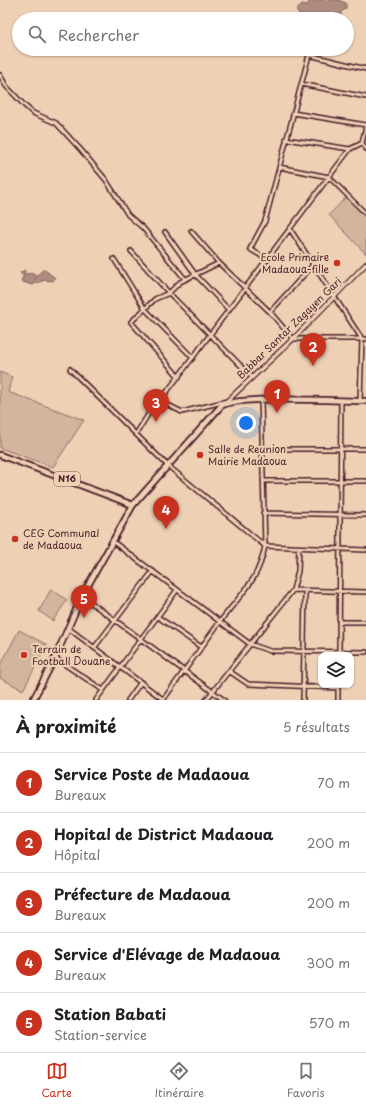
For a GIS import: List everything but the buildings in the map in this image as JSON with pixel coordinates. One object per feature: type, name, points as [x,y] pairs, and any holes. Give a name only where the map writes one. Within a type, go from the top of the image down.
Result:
[{"type":"main road","points":[[33,700],[55,658],[82,596],[133,505],[167,465],[226,402],[249,400],[366,401]]},
{"type":"main road","name":"N16","points":[[0,455],[133,505]]},
{"type":"street","points":[[268,260],[250,249],[265,220],[309,56]]},
{"type":"street","points":[[313,56],[366,69]]},
{"type":"street","points":[[0,75],[6,86],[24,105],[33,113],[56,123],[80,149],[106,180],[128,215],[143,228],[185,279]]},
{"type":"street","points":[[301,84],[366,97]]},
{"type":"street","points":[[293,113],[366,125],[362,143],[366,149]]},
{"type":"street","points":[[286,139],[350,149]]},
{"type":"street","points":[[136,434],[154,405],[160,401],[193,358],[350,149],[362,143]]},
{"type":"street","points":[[279,167],[328,178],[366,214]]},
{"type":"street","points":[[290,229],[335,295],[362,339],[360,401]]},
{"type":"street","points":[[191,231],[219,263],[270,312],[293,339],[366,339]]},
{"type":"street","points":[[165,232],[194,274],[229,310]]},
{"type":"street","points":[[132,251],[169,293],[252,376]]},
{"type":"street","points":[[114,259],[145,309],[193,358]]},
{"type":"street","points":[[179,376],[130,322],[155,300],[169,293],[185,279],[219,263]]},
{"type":"street","points":[[270,312],[314,264]]},
{"type":"street","name":"Babbar Santar Zagayen Gari","points":[[226,402],[293,339],[366,264]]},
{"type":"street","points":[[70,369],[167,465],[265,546],[366,550]]},
{"type":"street","points":[[68,628],[163,700],[220,622],[250,586],[260,568],[265,546],[261,400]]},
{"type":"street","points":[[160,401],[182,412],[226,402]]},
{"type":"street","points":[[339,652],[341,401]]},
{"type":"street","points":[[262,449],[366,448]]},
{"type":"street","points":[[263,481],[366,481]]},
{"type":"street","points":[[263,514],[366,515]]},
{"type":"street","points":[[112,541],[250,644],[270,651],[318,652]]},
{"type":"street","points":[[206,700],[294,590],[298,571],[299,548]]},
{"type":"street","points":[[94,648],[153,571]]},
{"type":"street","points":[[96,700],[177,590]]},
{"type":"street","points":[[294,590],[366,592]]},
{"type":"street","points":[[303,700],[305,591]]},
{"type":"street","points":[[82,596],[224,700]]},
{"type":"street","points":[[158,616],[201,647]]},
{"type":"street","points":[[339,622],[366,622]]},
{"type":"street","points":[[354,652],[366,652]]},
{"type":"street","points":[[55,658],[103,690]]},
{"type":"street","points":[[229,671],[248,684],[318,688]]},
{"type":"street","points":[[128,700],[140,682]]},
{"type":"street","points":[[338,688],[338,700]]},
{"type":"shaded area","points":[[309,0],[338,0],[346,3],[346,9],[341,12],[296,11],[302,4],[308,5]]},
{"type":"shaded area","points":[[346,197],[366,217],[366,254],[329,215]]},
{"type":"shaded area","points":[[44,269],[55,278],[53,281],[45,280],[32,285],[23,282],[21,279],[23,279],[23,275],[20,273],[25,270],[24,274],[34,273],[35,279],[37,278],[36,276]]},
{"type":"shaded area","points":[[0,372],[12,377],[8,392],[84,420],[53,467],[0,448]]},
{"type":"shaded area","points":[[51,589],[67,600],[53,621],[39,611]]},
{"type":"shaded area","name":"Terrain de Football Douane","points":[[19,630],[47,645],[23,690],[0,678],[0,666]]},
{"type":"place","name":"Ecole Primaire Madaoua-fille","points":[[337,263]]},
{"type":"place","name":"Hopital de District Madaoua","points":[[313,366]]},
{"type":"place","name":"Service Poste de Madaoua","points":[[277,413]]},
{"type":"place","name":"Préfecture de Madaoua","points":[[156,422]]},
{"type":"place","name":"Salle de Reunion Mairie Madaoua","points":[[200,455]]},
{"type":"place","name":"Service d'Elévage de Madaoua","points":[[166,529]]},
{"type":"place","name":"CEG Communal de Madaoua","points":[[15,539]]},
{"type":"place","name":"Station Babati","points":[[84,618]]},
{"type":"place","name":"Terrain de Football Douane","points":[[24,655]]}]
